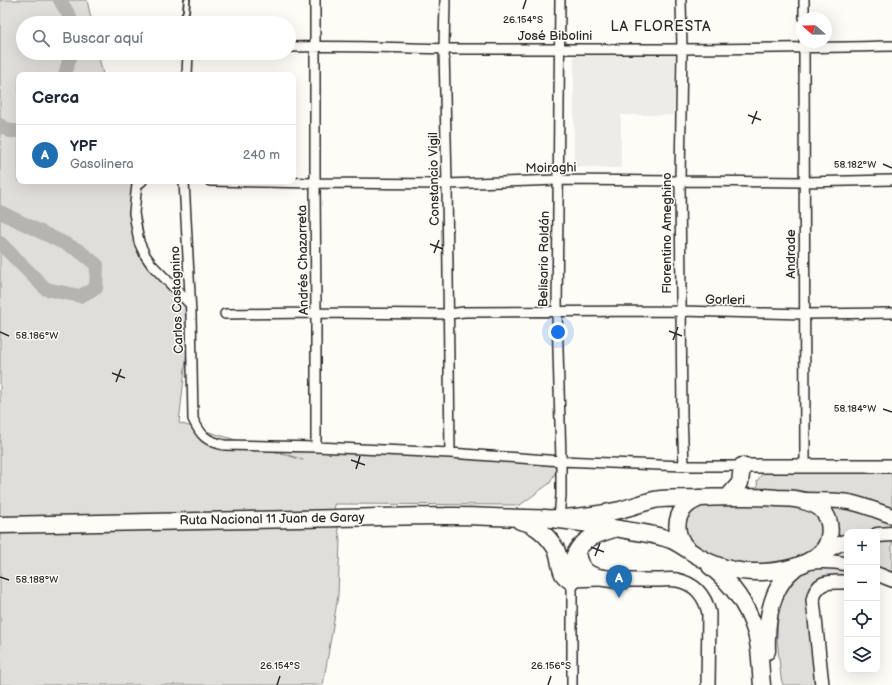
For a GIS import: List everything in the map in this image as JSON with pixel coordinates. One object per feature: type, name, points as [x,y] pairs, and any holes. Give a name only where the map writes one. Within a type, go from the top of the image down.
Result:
[{"type":"highway","points":[[728,497],[740,483],[742,466]]},
{"type":"highway","points":[[740,483],[751,497]]},
{"type":"highway","name":"Ruta Nacional 11 Juan de Garay","points":[[0,525],[448,516],[552,518],[592,515],[623,509],[655,500],[728,497],[766,497],[800,500],[814,504],[821,509],[828,520],[830,536],[825,548],[820,554],[801,564],[785,577],[780,584],[770,611],[767,627],[762,685]]},
{"type":"highway","name":"Ruta Nacional 11 Juan de Garay","points":[[699,498],[689,503],[683,510],[678,518],[677,526],[681,541],[696,555],[724,568],[744,571],[774,571],[801,564]]},
{"type":"highway","points":[[498,517],[527,522],[537,528],[556,550],[563,573],[572,582]]},
{"type":"highway","name":"Ruta Nacional 11 Juan de Garay","points":[[552,518],[655,535],[671,540],[680,544],[717,571],[728,582],[750,616],[756,631],[768,685]]},
{"type":"highway","points":[[572,582],[574,557],[580,546],[587,539],[616,528]]},
{"type":"highway","points":[[576,552],[580,566],[590,574],[596,577],[624,580]]},
{"type":"highway","points":[[758,685],[763,662]]},
{"type":"highway","points":[[763,662],[774,685]]},
{"type":"main road","points":[[742,466],[892,466]]},
{"type":"main road","points":[[800,500],[850,502],[892,516]]},
{"type":"main road","points":[[880,535],[892,534]]},
{"type":"main road","points":[[820,554],[844,542]]},
{"type":"main road","points":[[801,564],[817,561],[844,564]]},
{"type":"main road","points":[[880,575],[892,581]]},
{"type":"main road","points":[[624,580],[677,580],[689,584],[702,594],[709,613],[708,685]]},
{"type":"main road","points":[[880,581],[892,581]]},
{"type":"main road","points":[[822,685],[813,600],[814,593],[821,584],[827,582],[844,582]]},
{"type":"street","name":"Andrés Chazarreta","points":[[315,0],[316,447]]},
{"type":"street","name":"Constancio Vigil","points":[[445,0],[444,49],[450,453]]},
{"type":"street","name":"Belisario Roldán","points":[[552,518],[561,495],[557,312],[560,0]]},
{"type":"street","name":"Florentino Ameghino","points":[[681,0],[682,49],[680,180],[684,466]]},
{"type":"street","points":[[804,0],[804,12]]},
{"type":"street","name":"José Bibolini","points":[[296,47],[444,49],[682,49],[796,45]]},
{"type":"street","name":"José Bibolini","points":[[832,45],[892,46]]},
{"type":"street","name":"Andrade","points":[[804,48],[805,466]]},
{"type":"street","points":[[187,72],[188,60]]},
{"type":"street","name":"Moiraghi","points":[[296,183],[447,184],[558,180],[804,182],[892,180]]},
{"type":"street","points":[[138,184],[134,213],[139,242],[152,265],[190,304]]},
{"type":"street","name":"Carlos Castagnino","points":[[184,184],[190,304],[193,419],[205,438],[213,443],[224,445],[316,447]]},
{"type":"street","name":"Gorleri","points":[[225,314],[448,314],[464,312],[681,312],[804,314],[892,313]]},
{"type":"street","points":[[316,447],[450,453],[561,461],[684,466],[742,466]]},
{"type":"street","points":[[572,685],[572,582],[624,580]]},
{"type":"lane","points":[[184,16],[187,0]]},
{"type":"shaded area","points":[[0,0],[87,0],[90,16],[16,16],[16,60],[100,60],[102,72],[16,72],[16,184],[135,184],[134,213],[145,255],[191,314],[179,423],[303,460],[262,446],[561,461],[550,483],[520,505],[334,504],[340,540],[338,596],[323,685],[0,685]]},
{"type":"shaded area","points":[[579,53],[675,54],[674,115],[621,115],[621,168],[574,167],[574,57]]},
{"type":"shaded area","points":[[776,470],[892,472],[892,575],[880,572],[880,529],[844,529],[844,562],[821,555],[829,519],[758,489],[757,481],[762,474]]},
{"type":"shaded area","points":[[699,503],[799,504],[815,511],[823,521],[825,536],[818,549],[802,560],[757,568],[715,560],[685,538],[683,518]]},
{"type":"shaded area","points":[[844,565],[844,575],[831,575],[819,578],[812,587],[810,594],[809,603],[815,685],[783,685],[777,639],[778,613],[785,593],[803,570]]},
{"type":"waterway","points":[[60,0],[69,16]]},
{"type":"waterway","points":[[66,72],[69,60]]},
{"type":"waterway","points":[[0,125],[10,131],[16,131]]},
{"type":"waterway","points":[[0,212],[78,250],[97,265],[96,288],[80,296],[46,289],[0,243]]},
{"type":"place","name":"YPF","points":[[619,598]]},
{"type":"district","name":"LA FLORESTA","points":[[661,26]]}]
